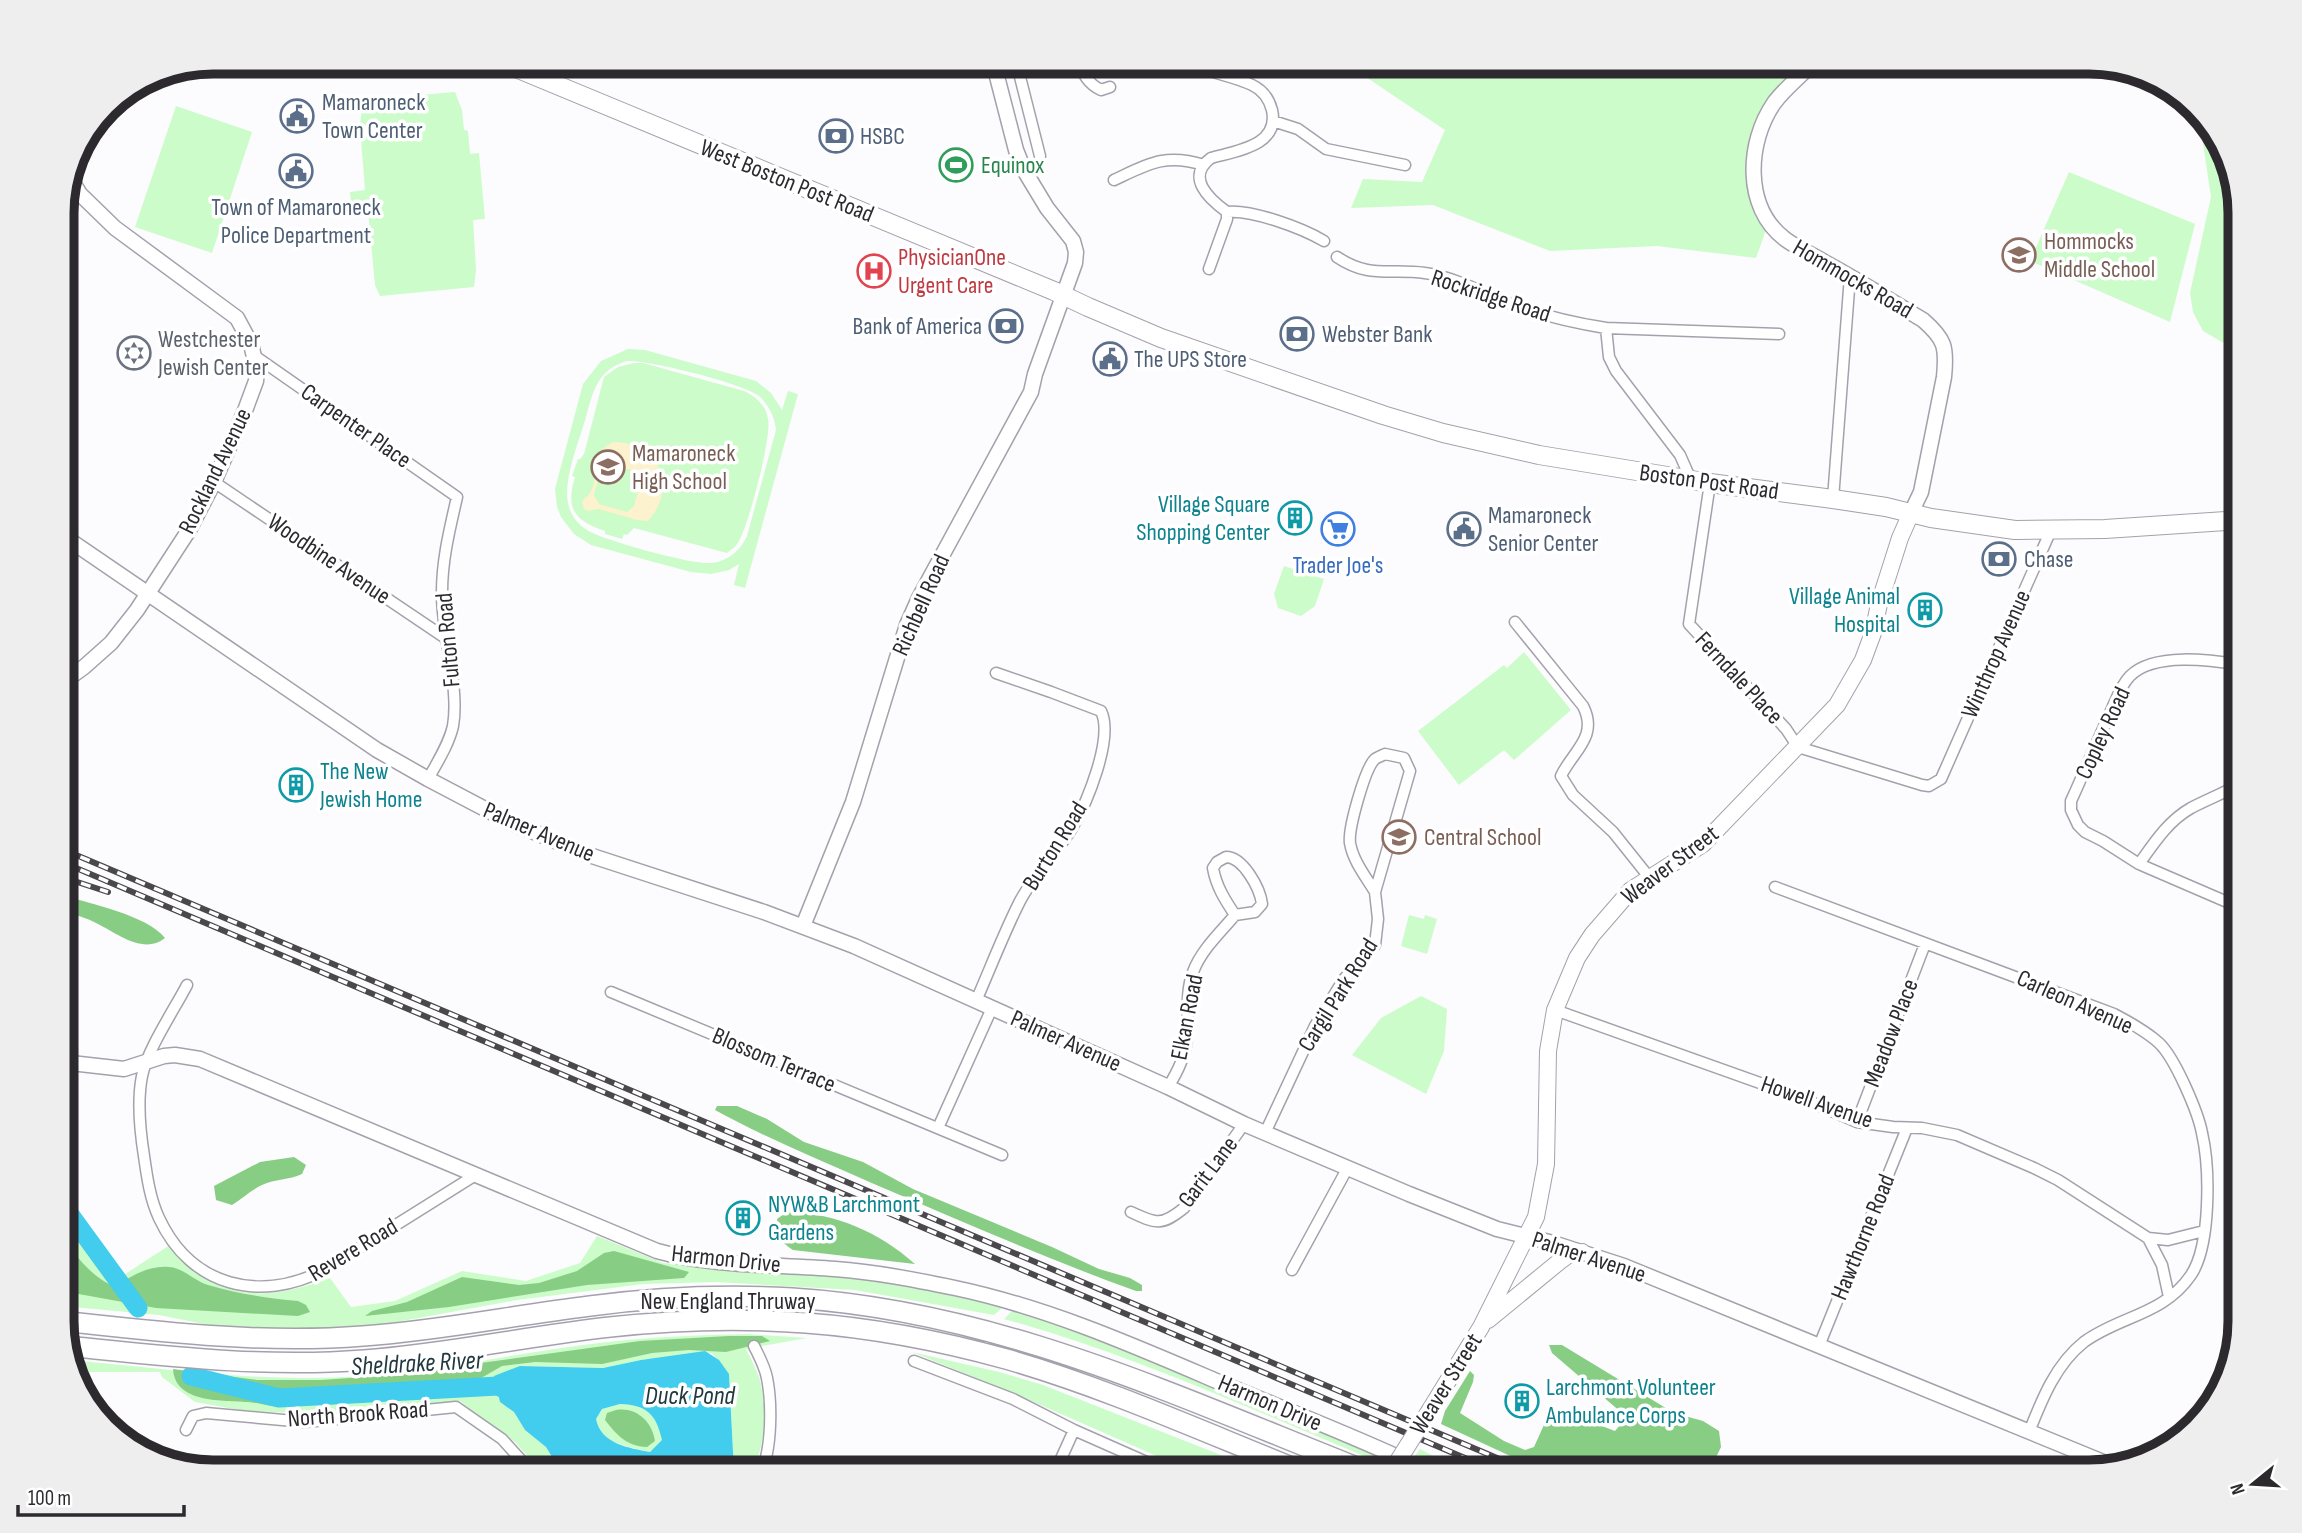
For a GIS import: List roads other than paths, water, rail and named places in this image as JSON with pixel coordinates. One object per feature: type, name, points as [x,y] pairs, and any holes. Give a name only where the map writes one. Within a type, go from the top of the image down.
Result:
[{"type":"highway","name":"New England Thruway","points":[[74,1322],[231,1338],[298,1340],[367,1336],[670,1298],[752,1297],[833,1302],[952,1321],[1030,1342],[1106,1368],[1338,1460]]},
{"type":"highway","name":"New England Thruway","points":[[76,1347],[218,1361],[313,1363],[406,1356],[646,1324],[726,1320],[833,1326],[925,1340],[1008,1360],[1092,1388],[1274,1460]]},
{"type":"main road","name":"West Boston Post Road","points":[[530,74],[1161,338],[1192,347]]},
{"type":"main road","name":"Boston Post Road","points":[[1192,347],[1419,426],[1539,455],[1710,483],[1833,499],[1964,524],[2015,530],[2228,521]]},
{"type":"main road","name":"Weaver Street","points":[[1395,1460],[1430,1410],[1481,1327],[1536,1217],[1546,1164],[1548,1051],[1555,1010],[1577,958],[1592,935],[1631,890],[1703,844],[1837,705],[1863,660],[1900,538],[1911,513]]},
{"type":"main road","points":[[1481,1327],[1568,1255],[1582,1252]]},
{"type":"street","name":"Richbell Road","points":[[803,926],[853,802],[908,625],[919,598],[1031,393],[1035,374],[1065,296],[1074,263],[1076,252],[1073,241],[1047,208],[1024,170],[996,74]]},
{"type":"street","points":[[1019,74],[1040,156]]},
{"type":"street","points":[[1085,74],[1088,82],[1101,90],[1110,87]]},
{"type":"street","points":[[1217,74],[1262,91],[1272,109],[1273,121],[1265,138],[1255,145],[1211,158],[1204,165],[1200,172],[1203,189],[1208,198],[1227,212],[1237,211],[1288,225],[1308,231],[1324,240]]},
{"type":"street","name":"Hommocks Road","points":[[1802,74],[1776,101],[1765,117],[1756,140],[1754,177],[1764,214],[1784,239],[1923,320],[1940,335],[1944,346],[1944,377],[1921,492],[1911,513]]},
{"type":"street","points":[[1273,121],[1298,129],[1326,149],[1405,165]]},
{"type":"street","points":[[1114,180],[1151,162],[1167,159],[1204,165]]},
{"type":"street","name":"Rockland Avenue","points":[[74,675],[111,643],[148,594],[189,530],[214,482],[256,381],[257,370],[245,329],[237,318],[115,228],[76,187]]},
{"type":"street","points":[[75,198],[80,194]]},
{"type":"street","points":[[1209,269],[1227,219],[1227,212]]},
{"type":"street","name":"Rockridge Road","points":[[1337,257],[1365,271],[1427,273],[1516,306],[1606,328],[1779,334]]},
{"type":"street","points":[[1833,499],[1850,276]]},
{"type":"street","points":[[1606,328],[1609,357],[1616,371],[1680,455],[1691,480]]},
{"type":"street","name":"Carpenter Place","points":[[255,356],[457,497]]},
{"type":"street","name":"Woodbine Avenue","points":[[214,482],[444,636]]},
{"type":"street","name":"Ferndale Place","points":[[1710,483],[1689,624],[1786,729],[1798,747]]},
{"type":"street","name":"Fulton Road","points":[[428,779],[453,728],[453,685],[444,636],[441,594],[444,557],[457,497]]},
{"type":"street","name":"Winthrop Avenue","points":[[1798,747],[1922,785],[1929,786],[1941,779],[2051,530]]},
{"type":"street","name":"Palmer Avenue","points":[[74,543],[345,729],[428,779],[493,813],[564,845],[803,926],[1347,1168],[1497,1229],[1624,1266],[2096,1459]]},
{"type":"street","points":[[1515,622],[1588,715],[1586,735],[1562,776],[1573,795],[1613,832],[1649,877]]},
{"type":"street","name":"Copley Road","points":[[2139,864],[2085,832],[2074,818],[2071,802],[2118,695],[2130,676],[2158,663],[2181,660],[2228,662]]},
{"type":"street","name":"Burton Road","points":[[976,1001],[1020,901],[1047,859],[1072,828],[1086,798],[1097,770],[1105,721],[1101,712],[1051,691],[996,674]]},
{"type":"street","name":"Cargil Park Road","points":[[1265,1133],[1315,1026],[1344,979],[1375,945],[1378,919],[1375,892],[1410,771],[1404,758],[1385,754],[1370,766],[1350,828],[1349,840],[1353,855],[1375,892]]},
{"type":"street","points":[[2228,790],[2175,820],[2161,832],[2139,864],[2228,902]]},
{"type":"street","name":"Elkan Road","points":[[1168,1087],[1187,1039],[1188,991],[1200,956],[1235,915],[1255,912],[1262,904],[1261,896],[1240,862],[1233,857],[1226,857],[1213,868],[1224,899],[1235,915]]},
{"type":"street","name":"Carleon Avenue","points":[[1775,887],[2114,1014],[2160,1043],[2176,1068],[2202,1132],[2207,1196],[2203,1246],[2192,1274],[2169,1297],[2146,1313],[2093,1337],[2072,1353],[2053,1378],[2029,1432]]},
{"type":"street","name":"Meadow Place","points":[[1857,1122],[1925,944]]},
{"type":"street","name":"Revere Road","points":[[187,985],[141,1077],[140,1131],[151,1196],[158,1216],[176,1246],[207,1273],[230,1283],[260,1288],[303,1281],[348,1256],[474,1176]]},
{"type":"street","name":"Blossom Terrace","points":[[611,992],[1002,1155]]},
{"type":"street","points":[[938,1128],[992,1008]]},
{"type":"street","name":"Howell Avenue","points":[[1555,1010],[1801,1097],[1857,1122],[1957,1135],[2034,1168],[2070,1187],[2148,1238]]},
{"type":"street","name":"Harmon Drive","points":[[74,1063],[124,1069],[175,1055],[200,1059],[635,1244],[676,1256],[894,1276],[983,1295],[1036,1310],[1143,1349],[1392,1460]]},
{"type":"street","name":"Garit Lane","points":[[1131,1212],[1150,1222],[1171,1219],[1184,1208],[1244,1124]]},
{"type":"street","name":"Hawthorne Road","points":[[1819,1346],[1907,1128]]},
{"type":"street","points":[[1292,1270],[1347,1168]]},
{"type":"street","points":[[2148,1238],[2168,1240],[2204,1231]]},
{"type":"street","points":[[2148,1238],[2167,1278],[2169,1297]]},
{"type":"street","points":[[754,1346],[766,1376],[769,1396],[766,1460]]},
{"type":"street","points":[[914,1361],[1013,1399],[1142,1460]]},
{"type":"street","name":"North Brook Road","points":[[186,1430],[193,1416],[206,1413],[305,1422],[456,1407],[502,1439],[521,1460]]},
{"type":"street","points":[[1060,1460],[1074,1430]]},
{"type":"water","name":"Duck Pond","points":[[705,1351],[719,1360],[729,1374],[733,1460],[554,1460],[546,1447],[525,1430],[514,1412],[500,1402],[494,1376],[520,1366],[603,1368]],"holes":[[[620,1404],[637,1406],[653,1417],[662,1440],[650,1452],[633,1449],[610,1439],[599,1427],[596,1419],[602,1409]]]},
{"type":"waterway","name":"Sheldrake River","points":[[74,1220],[138,1308]]},
{"type":"waterway","name":"Sheldrake River","points":[[191,1376],[279,1398],[498,1386],[520,1396]]},
{"type":"railway","points":[[74,854],[1502,1460]]},
{"type":"railway","points":[[74,867],[1470,1460]]},
{"type":"railway","points":[[74,881],[108,892]]},
{"type":"place","name":"Mamaroneck Town Center","points":[[297,116]]},
{"type":"place","name":"HSBC","points":[[836,136]]},
{"type":"place","name":"Equinox","points":[[956,165]]},
{"type":"place","name":"Town of Mamaroneck Police Department","points":[[296,171]]},
{"type":"place","name":"Hommocks Middle School","points":[[2019,255]]},
{"type":"place","name":"PhysicianOne Urgent Care","points":[[874,271]]},
{"type":"place","name":"Bank of America","points":[[1006,326]]},
{"type":"place","name":"Webster Bank","points":[[1297,334]]},
{"type":"place","name":"Westchester Jewish Center","points":[[134,353]]},
{"type":"place","name":"The UPS Store","points":[[1110,359]]},
{"type":"place","name":"Mamaroneck High School","points":[[608,467]]},
{"type":"place","name":"Village Square Shopping Center","points":[[1295,518]]},
{"type":"place","name":"Trader Joe's","points":[[1338,529]]},
{"type":"place","name":"Mamaroneck Senior Center","points":[[1464,529]]},
{"type":"place","name":"Chase","points":[[1999,559]]},
{"type":"place","name":"Village Animal Hospital","points":[[1925,610]]},
{"type":"place","name":"The New Jewish Home","points":[[296,785]]},
{"type":"place","name":"Central School","points":[[1399,837]]},
{"type":"place","name":"NYW&B Larchmont Gardens","points":[[743,1218]]},
{"type":"place","name":"Larchmont Volunteer Ambulance Corps","points":[[1522,1401]]}]
